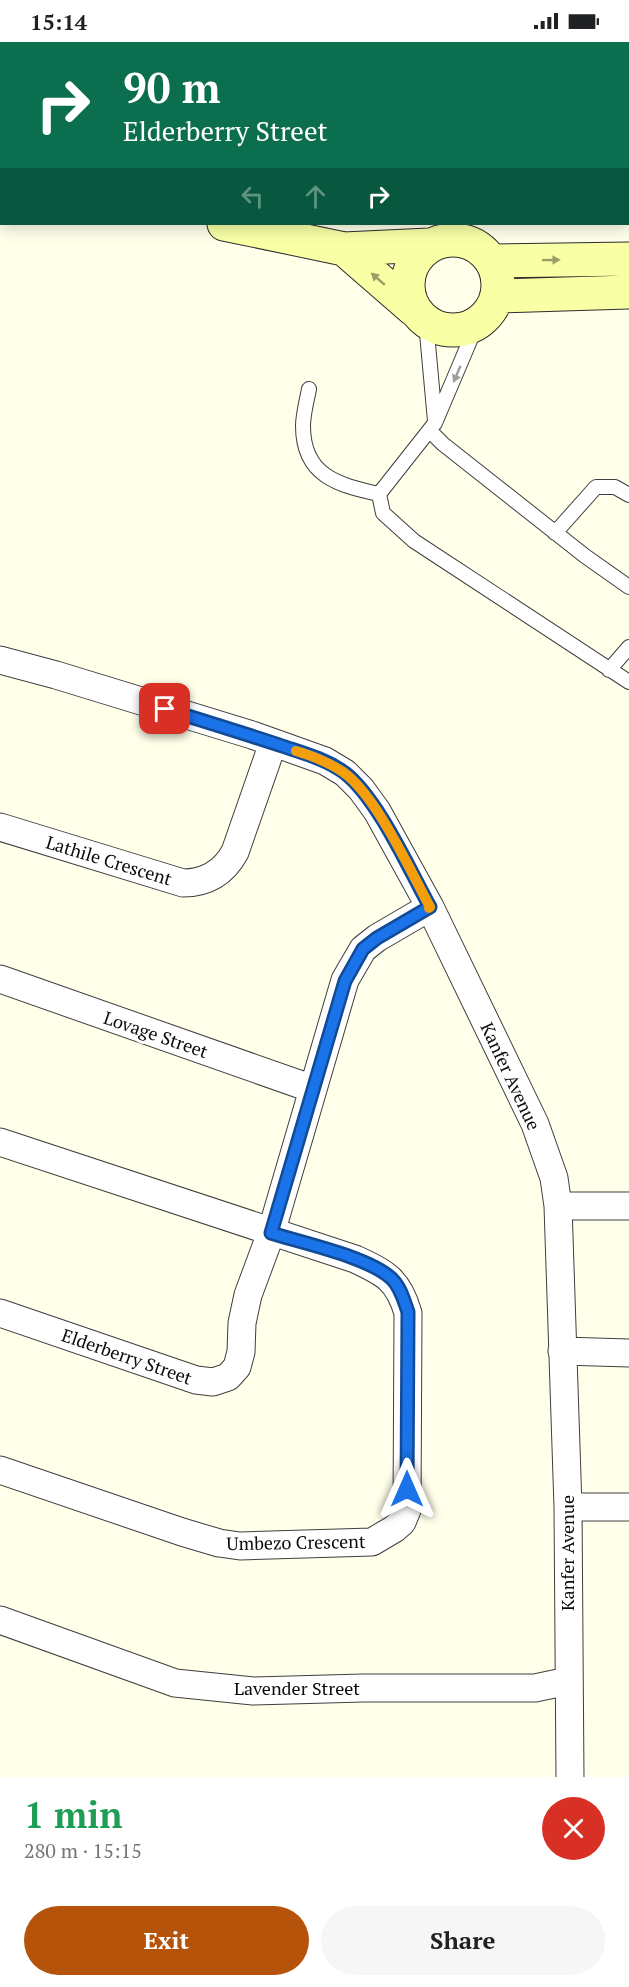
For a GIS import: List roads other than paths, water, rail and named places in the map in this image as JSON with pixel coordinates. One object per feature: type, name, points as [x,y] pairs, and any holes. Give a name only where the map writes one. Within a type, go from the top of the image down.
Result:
[{"type":"street","points":[[229,225],[344,249],[429,245],[446,240],[464,240],[480,248],[492,261],[498,278],[497,296],[490,312],[477,324],[460,330],[442,330],[419,315],[344,249]]},
{"type":"street","points":[[419,315],[407,292],[408,274],[415,258],[429,245]]},
{"type":"street","points":[[492,261],[629,259]]},
{"type":"street","points":[[497,296],[629,292]]},
{"type":"street","name":"Kanfer Avenue","points":[[0,660],[56,675],[325,761],[345,773],[361,789],[377,812],[430,907],[535,1124],[554,1178],[558,1206],[568,1507],[570,1777]]},
{"type":"street","name":"Lathile Crescent","points":[[0,827],[183,883],[195,883],[219,873],[235,852],[273,743]]},
{"type":"street","name":"Elderberry Street","points":[[0,1313],[196,1380],[213,1382],[228,1377],[237,1367],[248,1295],[271,1233],[345,981],[363,949],[377,938],[430,907]]},
{"type":"street","name":"Lovage Street","points":[[0,979],[313,1089]]},
{"type":"street","name":"Umbezo Crescent","points":[[0,1142],[355,1259],[392,1280],[403,1295],[408,1312],[407,1510],[402,1522],[372,1542],[240,1546],[219,1543],[182,1532],[0,1470]]},
{"type":"street","points":[[558,1206],[629,1206]]},
{"type":"street","points":[[562,1351],[629,1353]]},
{"type":"street","points":[[568,1507],[629,1507]]},
{"type":"street","name":"Lavender Street","points":[[0,1620],[175,1683],[253,1691],[363,1688],[535,1688],[568,1682]]},
{"type":"lane","points":[[419,315],[430,381],[433,427],[443,444],[555,533],[629,587]]},
{"type":"lane","points":[[379,494],[433,427],[477,324]]},
{"type":"lane","points":[[309,389],[303,426],[308,457],[332,481],[350,488],[379,494]]},
{"type":"lane","points":[[555,533],[596,487],[615,487],[629,495]]},
{"type":"lane","points":[[379,494],[383,513],[414,541],[629,682]]},
{"type":"lane","points":[[609,670],[629,646]]}]
